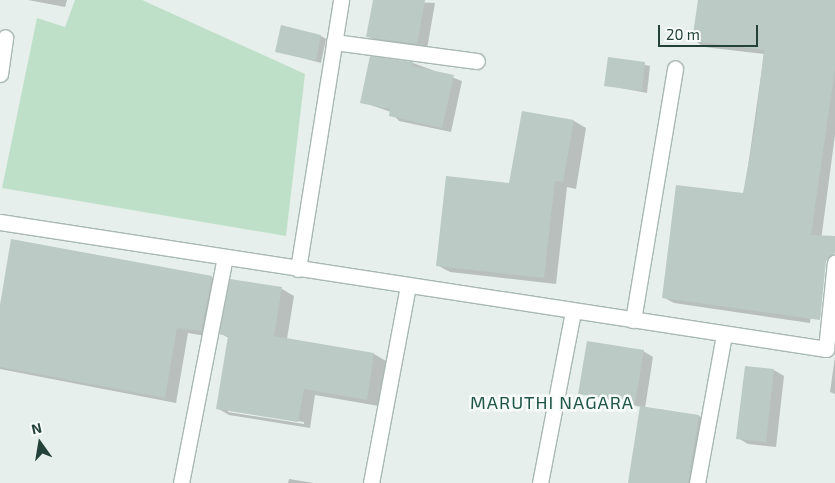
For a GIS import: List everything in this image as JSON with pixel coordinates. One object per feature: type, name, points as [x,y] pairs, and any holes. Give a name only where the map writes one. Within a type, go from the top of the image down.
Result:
[{"type":"street","points":[[298,269],[341,0]]},
{"type":"street","points":[[0,74],[5,37]]},
{"type":"street","points":[[334,42],[477,61]]},
{"type":"street","points":[[633,320],[675,68]]},
{"type":"street","points":[[0,222],[826,350],[835,262]]},
{"type":"street","points":[[181,483],[226,257]]},
{"type":"street","points":[[371,483],[408,286]]},
{"type":"street","points":[[540,483],[573,312]]},
{"type":"street","points":[[697,483],[724,335]]},
{"type":"green space","points":[[75,0],[142,0],[305,74],[286,236],[2,188],[37,18],[65,27]]},
{"type":"building","points":[[373,0],[425,0],[417,44],[366,37]]},
{"type":"building","points":[[698,0],[835,0],[835,68],[811,235],[835,236],[835,253],[826,261],[820,320],[662,298],[676,185],[743,193],[755,127],[764,50],[692,41]]},
{"type":"building","points":[[281,25],[321,35],[316,61],[275,52]]},
{"type":"building","points":[[370,56],[413,62],[412,66],[454,75],[442,128],[389,116],[390,109],[360,103]]},
{"type":"building","points":[[608,57],[645,62],[642,91],[604,86]]},
{"type":"building","points":[[522,111],[574,120],[563,182],[555,181],[544,278],[436,266],[446,176],[509,183]]},
{"type":"building","points":[[11,239],[212,276],[201,331],[177,328],[165,398],[0,367],[0,305]]},
{"type":"building","points":[[230,279],[282,287],[274,336],[374,353],[367,400],[304,389],[298,422],[216,409],[228,336],[219,334]]},
{"type":"building","points":[[587,341],[644,350],[635,403],[578,394]]},
{"type":"building","points":[[745,366],[774,369],[766,442],[736,439]]},
{"type":"building","points":[[640,406],[699,415],[688,483],[628,483]]},
{"type":"district","name":"MARUTHI NAGARA","points":[[552,402]]}]
